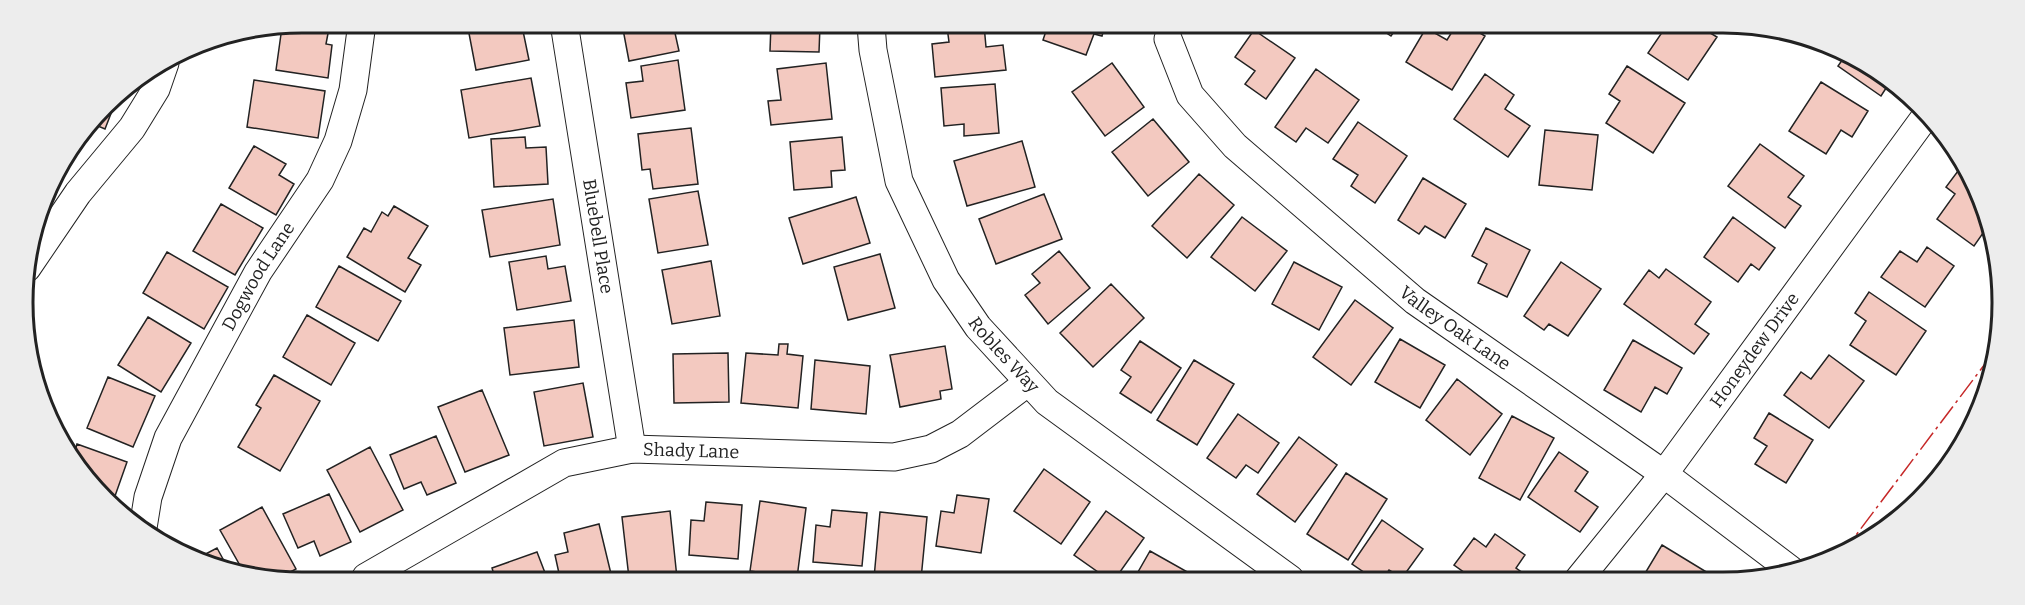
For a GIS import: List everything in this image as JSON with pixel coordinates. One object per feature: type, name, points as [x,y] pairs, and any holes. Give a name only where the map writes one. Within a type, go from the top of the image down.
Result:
[{"type":"street","name":"Dogwood Lane","points":[[144,521],[148,497],[168,438],[258,272],[320,180],[338,141],[353,90],[361,33]]},
{"type":"street","name":"Bluebell Place","points":[[566,33],[632,449]]},
{"type":"street","name":"Robles Way","points":[[872,33],[899,181],[946,280],[978,327],[1027,383],[1047,402],[1280,572]]},
{"type":"street","name":"Valley Oak Lane","points":[[1168,39],[1190,95],[1235,146],[1415,301],[1664,474],[1784,565]]},
{"type":"street","points":[[38,252],[78,193],[132,128],[156,89],[162,73]]},
{"type":"street","name":"Honeydew Drive","points":[[1584,572],[1664,474],[1922,121]]},
{"type":"street","name":"Shady Lane","points":[[375,572],[564,463],[632,449],[894,457],[931,449],[960,434],[1027,383]]},
{"type":"building","points":[[328,33],[326,44],[332,45],[328,78],[276,70],[281,34]]},
{"type":"building","points":[[469,33],[523,33],[529,60],[476,70]]},
{"type":"building","points":[[624,33],[675,33],[679,51],[629,61]]},
{"type":"building","points":[[771,33],[820,33],[819,52],[770,51]]},
{"type":"building","points":[[948,33],[985,33],[986,47],[1003,45],[1006,70],[935,77],[932,44],[949,42]]},
{"type":"building","points":[[1045,33],[1103,33],[1102,36],[1094,34],[1086,55],[1043,40]]},
{"type":"building","points":[[1252,33],[1258,33],[1295,58],[1266,99],[1245,84],[1255,71],[1235,57]]},
{"type":"building","points":[[1423,33],[1435,33],[1447,40],[1451,33],[1480,33],[1485,36],[1452,90],[1406,62]]},
{"type":"building","points":[[1710,33],[1717,37],[1688,80],[1648,53],[1661,34]]},
{"type":"building","points":[[678,60],[685,110],[631,118],[626,83],[643,81],[641,66]]},
{"type":"building","points":[[1842,61],[1886,88],[1881,96],[1838,66]]},
{"type":"building","points":[[826,63],[832,119],[771,125],[768,101],[781,100],[777,69]]},
{"type":"building","points":[[1112,63],[1144,107],[1105,136],[1072,92]]},
{"type":"building","points":[[1627,66],[1685,103],[1653,153],[1606,123],[1620,101],[1609,94]]},
{"type":"building","points":[[1316,69],[1359,100],[1328,143],[1306,128],[1296,142],[1275,127]]},
{"type":"building","points":[[1485,74],[1514,95],[1505,109],[1530,126],[1508,157],[1454,119]]},
{"type":"building","points":[[531,78],[540,126],[469,138],[461,90]]},
{"type":"building","points":[[254,80],[325,91],[318,138],[247,127]]},
{"type":"building","points":[[1821,82],[1868,111],[1852,137],[1841,130],[1826,154],[1789,131]]},
{"type":"building","points":[[995,84],[999,133],[964,136],[964,124],[944,126],[941,88]]},
{"type":"building","points":[[111,113],[105,129],[99,126]]},
{"type":"building","points":[[1153,119],[1189,162],[1148,196],[1112,152]]},
{"type":"building","points":[[1358,122],[1407,156],[1375,203],[1351,186],[1358,175],[1333,159]]},
{"type":"building","points":[[691,128],[698,184],[653,189],[650,169],[642,170],[638,134]]},
{"type":"building","points":[[1545,130],[1598,135],[1592,190],[1539,185]]},
{"type":"building","points":[[525,137],[526,148],[546,147],[548,184],[494,187],[491,139]]},
{"type":"building","points":[[842,137],[845,170],[831,171],[832,187],[794,190],[790,142]]},
{"type":"building","points":[[1022,141],[1035,187],[967,206],[954,161]]},
{"type":"building","points":[[1760,144],[1804,176],[1788,197],[1801,206],[1785,228],[1728,186]]},
{"type":"building","points":[[254,146],[286,164],[279,175],[294,184],[276,215],[229,188]]},
{"type":"building","points":[[1958,171],[1978,216],[1983,233],[1974,246],[1937,219],[1955,194],[1946,187]]},
{"type":"building","points":[[1199,174],[1234,205],[1187,258],[1152,226]]},
{"type":"building","points":[[1423,178],[1466,204],[1445,238],[1425,226],[1419,234],[1398,220]]},
{"type":"building","points":[[698,191],[708,245],[658,253],[649,199]]},
{"type":"building","points":[[1044,194],[1062,239],[996,264],[979,219]]},
{"type":"building","points":[[856,197],[870,243],[803,264],[789,218]]},
{"type":"building","points":[[553,199],[560,245],[490,257],[482,210]]},
{"type":"building","points":[[221,204],[263,228],[235,275],[193,251]]},
{"type":"building","points":[[394,206],[428,226],[408,258],[421,265],[405,292],[347,257],[364,228],[371,232],[382,212],[388,216]]},
{"type":"building","points":[[1242,217],[1287,251],[1255,291],[1211,257]]},
{"type":"building","points":[[1733,217],[1775,248],[1759,270],[1751,264],[1738,282],[1704,257]]},
{"type":"building","points":[[1486,228],[1530,250],[1507,297],[1478,283],[1487,264],[1472,256]]},
{"type":"building","points":[[1927,247],[1954,266],[1925,307],[1881,277],[1900,251],[1917,262]]},
{"type":"building","points":[[1059,251],[1090,288],[1048,324],[1025,295],[1040,283],[1032,274]]},
{"type":"building","points":[[167,252],[228,287],[204,329],[143,293]]},
{"type":"building","points":[[880,254],[895,308],[848,320],[834,267]]},
{"type":"building","points":[[546,256],[548,269],[565,266],[571,301],[517,310],[509,262]]},
{"type":"building","points":[[711,261],[720,316],[672,324],[662,270]]},
{"type":"building","points":[[1294,262],[1342,287],[1319,330],[1272,304]]},
{"type":"building","points":[[1561,262],[1601,289],[1568,336],[1549,324],[1544,330],[1524,316]]},
{"type":"building","points":[[339,266],[401,301],[378,341],[316,307]]},
{"type":"building","points":[[1666,269],[1711,302],[1695,324],[1709,334],[1694,354],[1624,304],[1649,270],[1659,278]]},
{"type":"building","points":[[1111,284],[1144,318],[1093,367],[1060,333]]},
{"type":"building","points":[[1869,292],[1926,331],[1896,375],[1850,345],[1866,321],[1855,313]]},
{"type":"building","points":[[1355,300],[1393,328],[1351,385],[1313,357]]},
{"type":"building","points":[[307,315],[355,343],[331,385],[283,357]]},
{"type":"building","points":[[148,317],[191,343],[161,392],[118,365]]},
{"type":"building","points":[[574,320],[579,367],[510,375],[504,328]]},
{"type":"building","points":[[1400,339],[1445,365],[1420,408],[1375,382]]},
{"type":"building","points":[[1633,340],[1682,368],[1667,394],[1655,387],[1641,412],[1604,390]]},
{"type":"building","points":[[1140,341],[1181,368],[1151,413],[1120,393],[1131,377],[1121,370]]},
{"type":"building","points":[[779,344],[788,344],[787,354],[803,356],[798,408],[741,403],[746,353],[778,355]]},
{"type":"building","points":[[945,346],[952,389],[940,391],[941,399],[900,407],[890,355]]},
{"type":"building","points":[[728,353],[729,402],[674,403],[673,354]]},
{"type":"building","points":[[1829,355],[1864,381],[1829,428],[1784,395],[1801,372],[1811,379]]},
{"type":"building","points":[[815,360],[870,366],[866,414],[811,409]]},
{"type":"building","points":[[1194,360],[1234,384],[1197,445],[1157,420]]},
{"type":"building","points":[[274,375],[320,401],[280,471],[238,447],[261,408],[256,405]]},
{"type":"building","points":[[108,377],[155,396],[133,447],[87,428]]},
{"type":"building","points":[[1457,379],[1502,414],[1470,455],[1426,420]]},
{"type":"building","points":[[583,383],[593,437],[544,446],[534,392]]},
{"type":"building","points":[[482,390],[509,455],[465,472],[438,407]]},
{"type":"building","points":[[1769,413],[1813,440],[1786,483],[1755,464],[1767,446],[1754,438]]},
{"type":"building","points":[[1238,414],[1279,443],[1258,473],[1246,465],[1236,478],[1207,458]]},
{"type":"building","points":[[1512,416],[1554,438],[1520,500],[1479,478]]},
{"type":"building","points":[[436,436],[456,483],[427,495],[421,482],[404,489],[390,455]]},
{"type":"building","points":[[1299,437],[1337,465],[1295,522],[1257,494]]},
{"type":"building","points":[[77,444],[127,462],[115,496],[89,467],[76,448]]},
{"type":"building","points":[[370,447],[403,510],[360,532],[327,470]]},
{"type":"building","points":[[1559,452],[1588,472],[1575,491],[1598,507],[1580,532],[1528,497]]},
{"type":"building","points":[[1044,469],[1090,502],[1061,544],[1014,511]]},
{"type":"building","points":[[1346,473],[1387,499],[1348,560],[1307,534]]},
{"type":"building","points":[[329,494],[351,542],[320,556],[314,541],[298,548],[283,514]]},
{"type":"building","points":[[957,495],[989,499],[981,553],[936,546],[941,511],[954,513]]},
{"type":"building","points":[[760,501],[806,508],[798,572],[750,571]]},
{"type":"building","points":[[706,502],[742,505],[738,559],[689,555],[691,520],[704,521]]},
{"type":"building","points":[[262,507],[296,569],[292,571],[267,570],[240,565],[220,530]]},
{"type":"building","points":[[832,510],[867,513],[862,566],[813,562],[816,525],[830,527]]},
{"type":"building","points":[[670,511],[676,572],[628,572],[622,517]]},
{"type":"building","points":[[1106,511],[1144,538],[1120,572],[1098,572],[1074,555]]},
{"type":"building","points":[[880,512],[927,517],[922,572],[875,572]]},
{"type":"building","points":[[1382,520],[1423,549],[1406,572],[1389,570],[1388,572],[1364,572],[1352,564]]},
{"type":"building","points":[[599,524],[611,572],[559,572],[555,555],[568,552],[564,533]]},
{"type":"building","points":[[1495,534],[1525,555],[1516,568],[1522,572],[1464,572],[1454,565],[1474,538],[1486,547]]},
{"type":"building","points":[[1662,545],[1706,572],[1646,572]]},
{"type":"building","points":[[217,548],[224,560],[216,558],[206,554]]},
{"type":"building","points":[[1150,551],[1187,572],[1138,572]]},
{"type":"building","points":[[537,552],[545,572],[493,572],[492,568]]},
{"type":"power","points":[[1854,537],[1985,364]]}]
